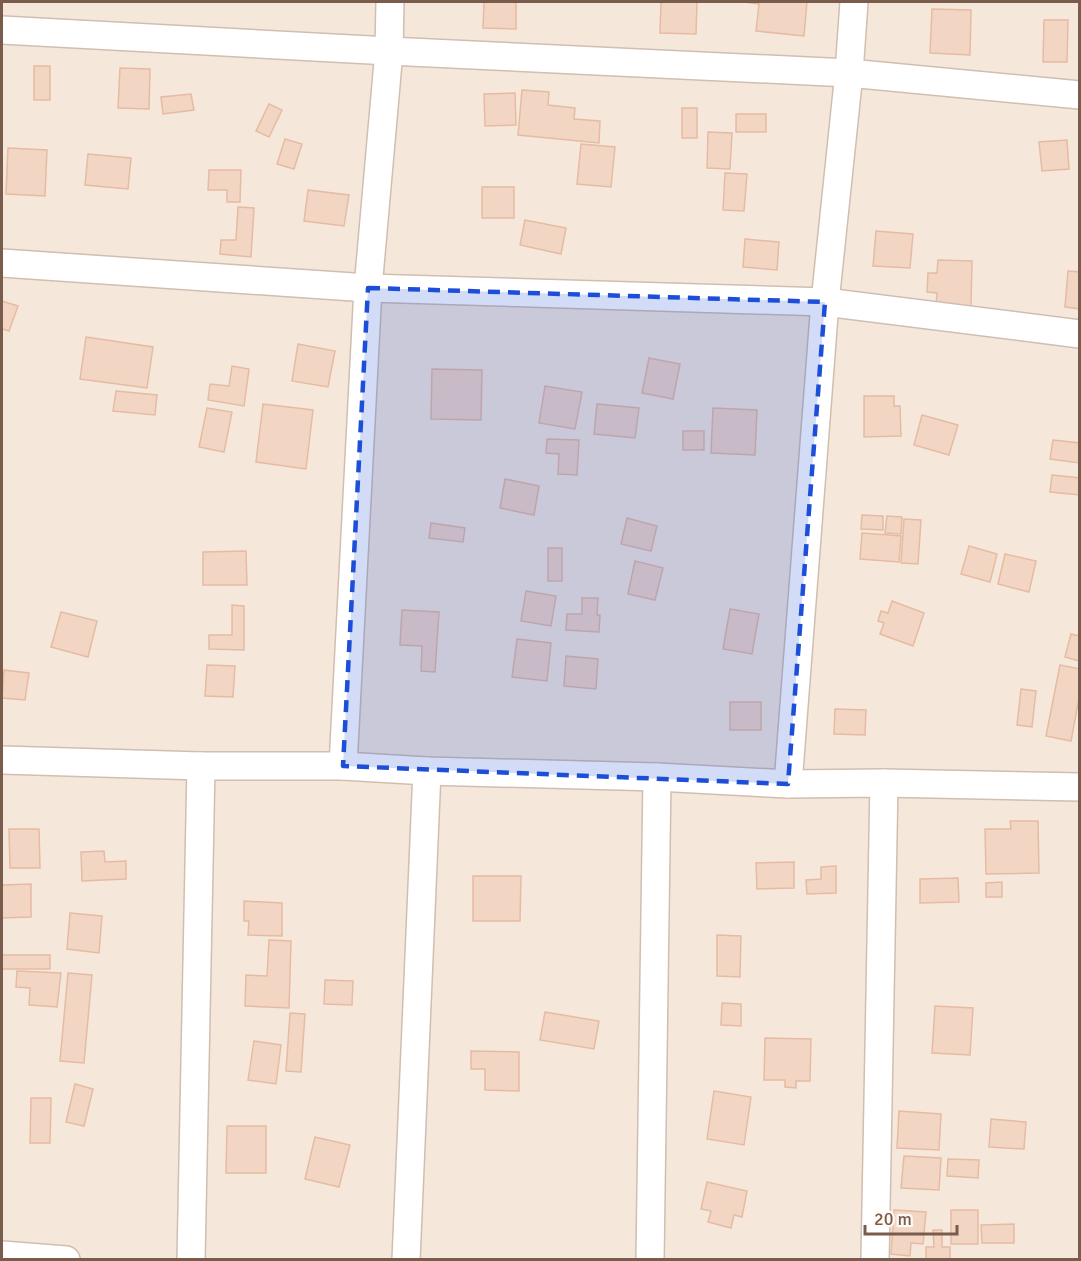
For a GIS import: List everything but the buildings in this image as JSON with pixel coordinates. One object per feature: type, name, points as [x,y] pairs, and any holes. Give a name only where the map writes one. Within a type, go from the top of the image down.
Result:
[{"type":"street","points":[[343,766],[368,288],[389,51],[390,2]]},
{"type":"street","points":[[788,784],[825,302],[849,73],[854,2]]},
{"type":"street","points":[[2,30],[849,73],[1080,94]]},
{"type":"street","points":[[2,262],[368,288],[825,302],[1080,334]]},
{"type":"street","points":[[2,760],[201,766],[343,766],[788,784],[884,783],[1080,788]]},
{"type":"street","points":[[191,1260],[201,766]]},
{"type":"street","points":[[406,1260],[427,771]]},
{"type":"street","points":[[650,1260],[657,777]]},
{"type":"street","points":[[875,1260],[884,783]]},
{"type":"street","points":[[2,1255],[66,1260]]},
{"type":"highlighted area","points":[[368,288],[825,302],[788,784],[343,766]]},
{"type":"shaded area","points":[[2,2],[1079,2],[1079,1259],[2,1259]]}]
